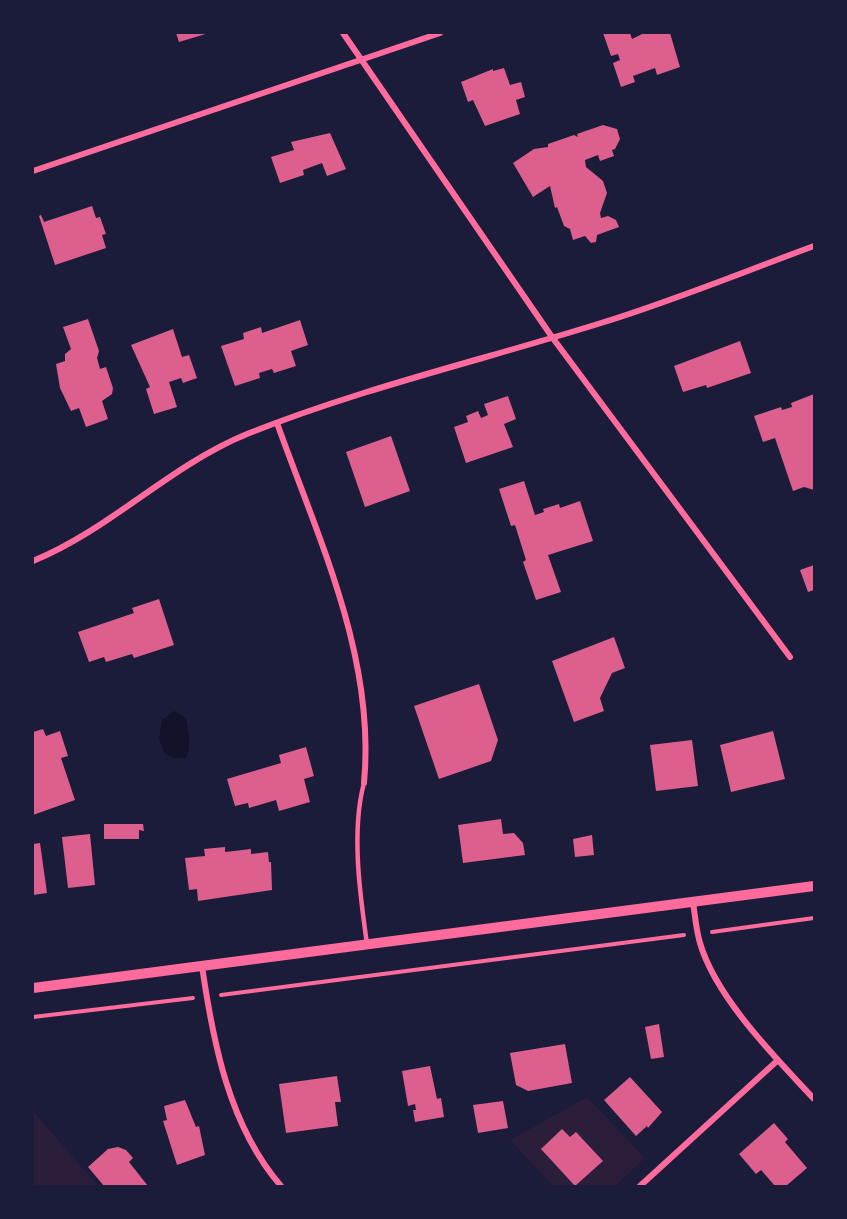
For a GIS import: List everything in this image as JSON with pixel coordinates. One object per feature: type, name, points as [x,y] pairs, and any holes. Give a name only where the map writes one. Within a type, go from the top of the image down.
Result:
[{"type":"street","points":[[343,33],[552,337],[790,657]]},
{"type":"street","points":[[33,171],[440,33]]},
{"type":"street","points":[[33,561],[90,533],[204,454],[277,423],[402,380],[602,322],[814,246]]},
{"type":"street","points":[[277,423],[344,613],[355,654],[367,736],[364,783]]},
{"type":"street","points":[[33,988],[814,886]]},
{"type":"street","points":[[693,902],[698,933],[708,964],[726,992],[778,1060],[814,1099]]},
{"type":"street","points":[[202,965],[206,997],[221,1064],[232,1100],[260,1159],[281,1186]]},
{"type":"street","points":[[640,1186],[778,1060]]},
{"type":"lane","points":[[364,783],[358,809],[361,902],[367,944]]},
{"type":"path","points":[[33,1017],[206,997],[814,918]]},
{"type":"shaded area","points":[[175,711],[186,718],[189,743],[186,758],[175,758],[165,754],[159,739],[162,720]]},
{"type":"shaded area","points":[[587,1097],[645,1158],[615,1186],[553,1186],[510,1140]]},
{"type":"shaded area","points":[[33,1111],[98,1186],[33,1186]]},
{"type":"building","points":[[176,33],[209,33],[179,42]]},
{"type":"building","points":[[603,33],[630,33],[632,39],[644,33],[670,33],[680,67],[657,75],[655,68],[633,76],[635,82],[621,87],[613,63],[620,60],[618,54],[611,56]]},
{"type":"building","points":[[504,68],[510,85],[521,82],[525,97],[516,100],[520,114],[485,126],[473,100],[468,102],[461,82],[493,69],[493,71]]},
{"type":"building","points":[[603,125],[617,129],[620,139],[615,149],[612,150],[614,156],[600,161],[598,155],[585,160],[586,167],[603,181],[607,193],[600,213],[601,218],[608,216],[616,220],[619,227],[597,235],[596,242],[591,243],[585,236],[573,240],[570,229],[564,226],[557,207],[555,208],[550,186],[533,197],[513,163],[534,149],[548,147],[548,144],[574,135],[578,137],[577,134]]},
{"type":"building","points":[[330,133],[346,169],[327,176],[322,163],[303,170],[304,175],[280,183],[271,157],[294,150],[291,142]]},
{"type":"building","points":[[92,206],[96,218],[100,217],[106,234],[102,235],[106,248],[55,265],[39,216],[41,215],[44,222]]},
{"type":"building","points":[[88,319],[99,351],[97,358],[100,369],[106,367],[113,388],[112,394],[102,401],[108,419],[86,427],[79,408],[71,411],[60,388],[56,364],[65,361],[65,354],[71,349],[63,327]]},
{"type":"building","points":[[300,320],[308,345],[291,351],[296,366],[274,373],[272,369],[259,373],[260,378],[235,386],[221,346],[244,339],[243,333],[261,327],[262,333]]},
{"type":"building","points":[[173,329],[182,357],[189,355],[197,378],[183,383],[181,378],[169,382],[177,407],[154,414],[146,389],[150,387],[131,345]]},
{"type":"building","points":[[740,341],[751,373],[707,388],[706,385],[683,392],[674,366]]},
{"type":"building","points":[[814,394],[814,490],[804,487],[793,491],[775,438],[763,442],[754,416],[781,407],[782,410],[792,407],[791,403]]},
{"type":"building","points":[[508,396],[516,419],[504,424],[513,447],[466,463],[454,427],[468,422],[466,416],[478,411],[481,418],[488,415],[484,404]]},
{"type":"building","points":[[391,436],[410,491],[365,507],[346,452]]},
{"type":"building","points":[[524,481],[535,515],[544,512],[543,509],[559,504],[560,508],[580,501],[593,541],[548,555],[561,592],[536,600],[523,562],[526,560],[515,525],[511,526],[499,489]]},
{"type":"building","points":[[814,565],[814,590],[808,592],[800,570]]},
{"type":"building","points":[[159,599],[174,645],[134,658],[132,654],[106,662],[104,657],[89,662],[78,632],[134,613],[132,608]]},
{"type":"building","points":[[614,637],[625,668],[612,673],[600,698],[604,711],[574,722],[552,661]]},
{"type":"building","points":[[479,684],[498,740],[491,761],[439,779],[414,706]]},
{"type":"building","points":[[43,729],[46,736],[60,731],[68,756],[61,758],[75,800],[33,815],[33,732]]},
{"type":"building","points":[[773,731],[785,779],[731,792],[720,745]]},
{"type":"building","points":[[692,740],[698,786],[656,791],[650,745]]},
{"type":"building","points":[[306,747],[314,776],[304,779],[310,802],[279,811],[276,800],[249,808],[248,803],[235,806],[227,779],[281,763],[279,755]]},
{"type":"building","points":[[501,819],[503,834],[514,833],[523,843],[525,855],[463,863],[458,825]]},
{"type":"building","points":[[104,824],[143,824],[144,831],[139,830],[139,839],[104,839]]},
{"type":"building","points":[[90,834],[95,885],[68,888],[62,837]]},
{"type":"building","points":[[592,835],[594,855],[575,857],[573,839]]},
{"type":"building","points":[[40,843],[47,893],[33,895],[33,844]]},
{"type":"building","points":[[225,847],[225,852],[251,849],[251,854],[268,852],[269,862],[271,862],[272,890],[198,901],[197,889],[189,890],[185,858],[205,856],[204,849]]},
{"type":"building","points":[[659,1024],[664,1057],[651,1059],[645,1027]]},
{"type":"building","points":[[565,1044],[572,1083],[528,1091],[516,1085],[510,1053]]},
{"type":"building","points":[[430,1066],[437,1099],[441,1098],[444,1117],[415,1122],[413,1110],[416,1110],[415,1104],[408,1106],[402,1071]]},
{"type":"building","points":[[337,1076],[341,1102],[335,1102],[338,1126],[286,1133],[279,1084]]},
{"type":"building","points":[[630,1077],[662,1112],[648,1128],[647,1126],[636,1136],[604,1100]]},
{"type":"building","points":[[185,1100],[196,1127],[199,1126],[205,1155],[177,1165],[163,1121],[167,1120],[164,1106]]},
{"type":"building","points":[[503,1101],[508,1128],[478,1133],[473,1105]]},
{"type":"building","points":[[774,1123],[788,1139],[785,1142],[807,1168],[786,1186],[775,1186],[761,1170],[756,1174],[739,1154]]},
{"type":"building","points":[[562,1129],[570,1137],[576,1132],[603,1161],[575,1186],[541,1149]]},
{"type":"building","points":[[118,1147],[126,1150],[133,1158],[129,1162],[148,1186],[104,1186],[88,1167],[108,1149]]}]
